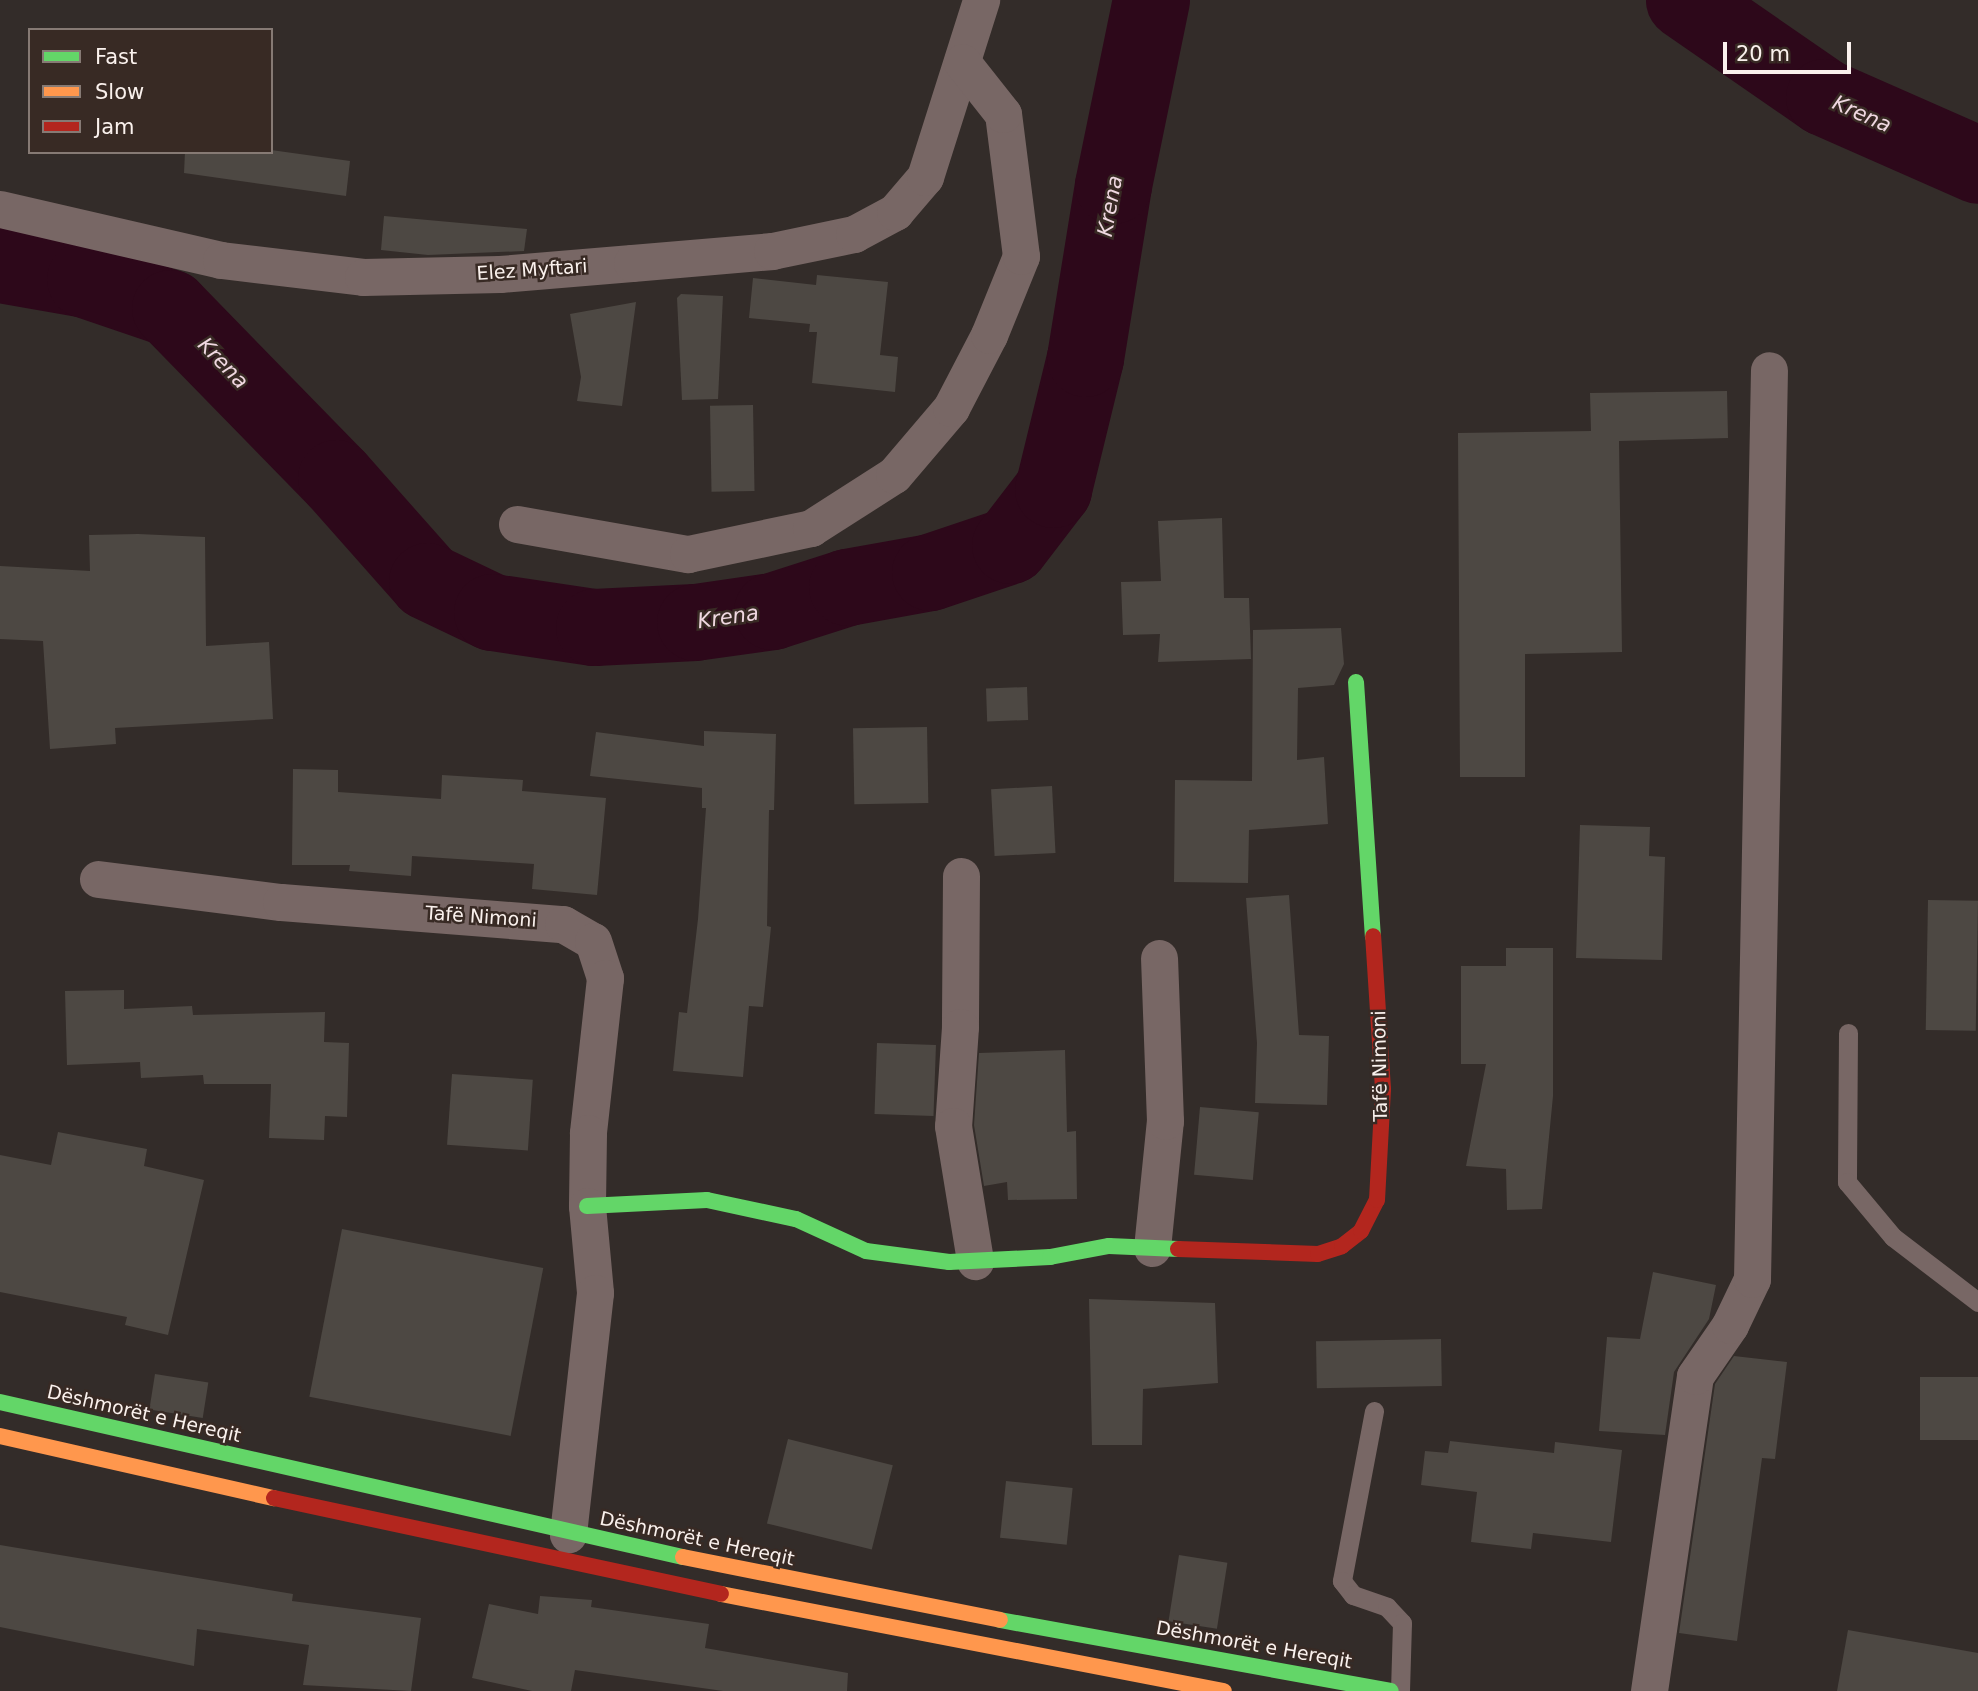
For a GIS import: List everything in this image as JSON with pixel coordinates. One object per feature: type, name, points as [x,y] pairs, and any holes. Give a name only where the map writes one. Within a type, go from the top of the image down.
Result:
[{"type":"main road","name":"Tafë Nimoni","points":[[587,1206],[706,1200],[796,1219],[866,1251],[975,1261],[1050,1257],[1109,1245],[1318,1254],[1342,1246],[1361,1231],[1377,1200],[1384,1089],[1356,682]]},
{"type":"main road","name":"Dëshmorët e Hereqit","points":[[0,1402],[568,1534],[896,1601],[1391,1691]]},
{"type":"main road","points":[[0,1436],[563,1563],[1224,1691]]},
{"type":"street","name":"Elez Myftari","points":[[0,209],[221,260],[363,276],[500,274],[772,251],[854,234],[895,212],[925,177],[981,0]]},
{"type":"street","points":[[517,524],[688,554],[811,528],[894,475],[951,408],[989,335],[1021,256],[1003,114],[962,62]]},
{"type":"street","points":[[1649,1691],[1695,1376],[1730,1325],[1752,1279],[1769,370]]},
{"type":"street","points":[[961,876],[960,1027],[953,1126],[975,1261]]},
{"type":"street","name":"Tafë Nimoni","points":[[97,879],[281,902],[563,924],[593,941],[605,978],[587,1133],[587,1206],[595,1293],[568,1534]]},
{"type":"street","points":[[1152,1248],[1165,1121],[1159,958]]},
{"type":"lane","points":[[1848,1033],[1847,1182],[1893,1237],[1978,1302]]},
{"type":"lane","points":[[1374,1411],[1342,1581],[1353,1595],[1387,1607],[1402,1623],[1400,1691]]},
{"type":"building","points":[[273,150],[350,161],[346,196],[184,173],[185,154],[273,154]]},
{"type":"building","points":[[384,216],[527,229],[524,251],[428,255],[381,250]]},
{"type":"building","points":[[817,275],[888,282],[880,355],[898,357],[895,392],[812,383],[817,332],[809,332],[810,324],[749,318],[753,278],[816,285]]},
{"type":"building","points":[[681,294],[723,296],[718,399],[682,400],[677,298]]},
{"type":"building","points":[[636,302],[622,406],[577,401],[581,377],[570,314]]},
{"type":"building","points":[[1727,391],[1728,438],[1619,441],[1622,652],[1525,654],[1525,777],[1460,777],[1458,433],[1591,431],[1590,393]]},
{"type":"building","points":[[753,405],[755,491],[712,492],[710,406]]},
{"type":"building","points":[[1222,518],[1224,598],[1249,598],[1251,659],[1158,662],[1160,634],[1123,635],[1121,582],[1161,581],[1158,521]]},
{"type":"building","points":[[89,535],[205,537],[206,646],[269,642],[273,719],[115,728],[116,744],[50,749],[43,641],[0,639],[0,566],[90,571]]},
{"type":"building","points":[[1341,628],[1344,664],[1334,685],[1298,688],[1297,760],[1324,757],[1328,824],[1249,830],[1248,883],[1174,882],[1175,780],[1252,781],[1253,630]]},
{"type":"building","points":[[1027,687],[1028,720],[987,721],[986,688]]},
{"type":"building","points":[[927,727],[928,803],[854,804],[853,728]]},
{"type":"building","points":[[704,731],[776,734],[774,810],[769,810],[767,926],[771,927],[763,1007],[749,1006],[743,1077],[673,1071],[679,1012],[687,1013],[698,919],[706,808],[702,808],[702,788],[590,776],[596,732],[704,746]]},
{"type":"building","points":[[293,769],[338,770],[338,792],[441,799],[442,775],[523,780],[522,791],[606,798],[597,895],[532,889],[534,864],[412,856],[411,876],[349,871],[350,865],[292,865]]},
{"type":"building","points":[[1052,786],[1056,853],[995,856],[991,789]]},
{"type":"building","points":[[1580,825],[1650,827],[1649,856],[1665,857],[1662,960],[1576,958]]},
{"type":"building","points":[[1289,895],[1299,1035],[1329,1036],[1327,1105],[1255,1103],[1257,1043],[1246,898]]},
{"type":"building","points":[[1928,900],[1978,901],[1976,1031],[1926,1030]]},
{"type":"building","points":[[1506,948],[1553,948],[1553,1096],[1542,1209],[1507,1210],[1506,1169],[1466,1166],[1486,1064],[1461,1064],[1461,966],[1506,966]]},
{"type":"building","points":[[124,990],[124,1009],[192,1006],[193,1015],[325,1012],[324,1042],[349,1043],[347,1117],[325,1116],[324,1140],[269,1138],[271,1084],[204,1084],[203,1075],[141,1078],[140,1062],[67,1065],[65,991]]},
{"type":"building","points":[[877,1043],[936,1045],[933,1116],[875,1114]]},
{"type":"building","points":[[1065,1050],[1067,1132],[1076,1131],[1077,1199],[1008,1200],[1007,1182],[984,1186],[974,1125],[979,1053]]},
{"type":"building","points":[[452,1074],[533,1080],[528,1150],[447,1145]]},
{"type":"building","points":[[1200,1107],[1259,1112],[1253,1180],[1194,1175]]},
{"type":"building","points":[[58,1132],[147,1149],[144,1166],[204,1180],[168,1335],[125,1325],[127,1317],[0,1292],[0,1155],[51,1165]]},
{"type":"building","points":[[342,1229],[543,1268],[511,1436],[309,1397]]},
{"type":"building","points":[[1653,1272],[1716,1285],[1709,1319],[1674,1372],[1665,1435],[1599,1431],[1607,1337],[1640,1339]]},
{"type":"building","points":[[1089,1299],[1215,1303],[1218,1383],[1143,1389],[1142,1445],[1092,1445]]},
{"type":"building","points":[[1441,1339],[1442,1386],[1317,1388],[1316,1341]]},
{"type":"building","points":[[1734,1356],[1787,1362],[1775,1459],[1762,1458],[1737,1641],[1679,1633],[1715,1384]]},
{"type":"building","points":[[155,1374],[208,1382],[203,1418],[149,1410]]},
{"type":"building","points":[[1920,1377],[1978,1377],[1978,1440],[1920,1440]]},
{"type":"building","points":[[788,1439],[893,1465],[872,1550],[767,1523]]},
{"type":"building","points":[[1450,1441],[1554,1453],[1555,1442],[1622,1450],[1611,1542],[1533,1533],[1531,1549],[1471,1542],[1477,1492],[1421,1485],[1425,1451],[1448,1453]]},
{"type":"building","points":[[1006,1481],[1073,1488],[1067,1545],[1000,1538]]},
{"type":"building","points":[[0,1545],[293,1594],[292,1601],[421,1618],[411,1691],[303,1685],[309,1645],[197,1629],[194,1666],[0,1627]]},
{"type":"building","points":[[1179,1555],[1227,1563],[1217,1629],[1169,1621]]},
{"type":"building","points":[[540,1596],[592,1600],[591,1607],[709,1624],[705,1648],[848,1673],[847,1691],[723,1691],[575,1670],[571,1691],[532,1691],[472,1678],[489,1604],[538,1614]]},
{"type":"building","points":[[1848,1630],[1978,1653],[1978,1691],[1837,1691]]},
{"type":"waterway","name":"Krena","points":[[0,264],[85,279],[170,308],[336,478],[427,581],[492,612],[594,627],[695,622],[772,611],[847,587],[930,572],[1010,545],[1053,489],[1085,358],[1113,185],[1151,0]]},
{"type":"waterway","name":"Krena","points":[[1684,0],[1824,97],[1978,165]]},
{"type":"traffic: fast","points":[[1356,682],[1373,936]]},
{"type":"traffic: fast","points":[[587,1206],[707,1200],[796,1219],[866,1251],[949,1262],[1050,1257],[1109,1246],[1178,1249]]},
{"type":"traffic: fast","points":[[0,1402],[683,1557]]},
{"type":"traffic: fast","points":[[1000,1620],[1391,1691]]},
{"type":"traffic: slow","points":[[0,1436],[274,1498]]},
{"type":"traffic: slow","points":[[683,1557],[1000,1620]]},
{"type":"traffic: slow","points":[[721,1594],[1224,1691]]},
{"type":"traffic: jam","points":[[1178,1249],[1318,1254],[1342,1246],[1361,1231],[1377,1200],[1383,1089],[1373,936]]},
{"type":"traffic: jam","points":[[274,1498],[721,1594]]}]
